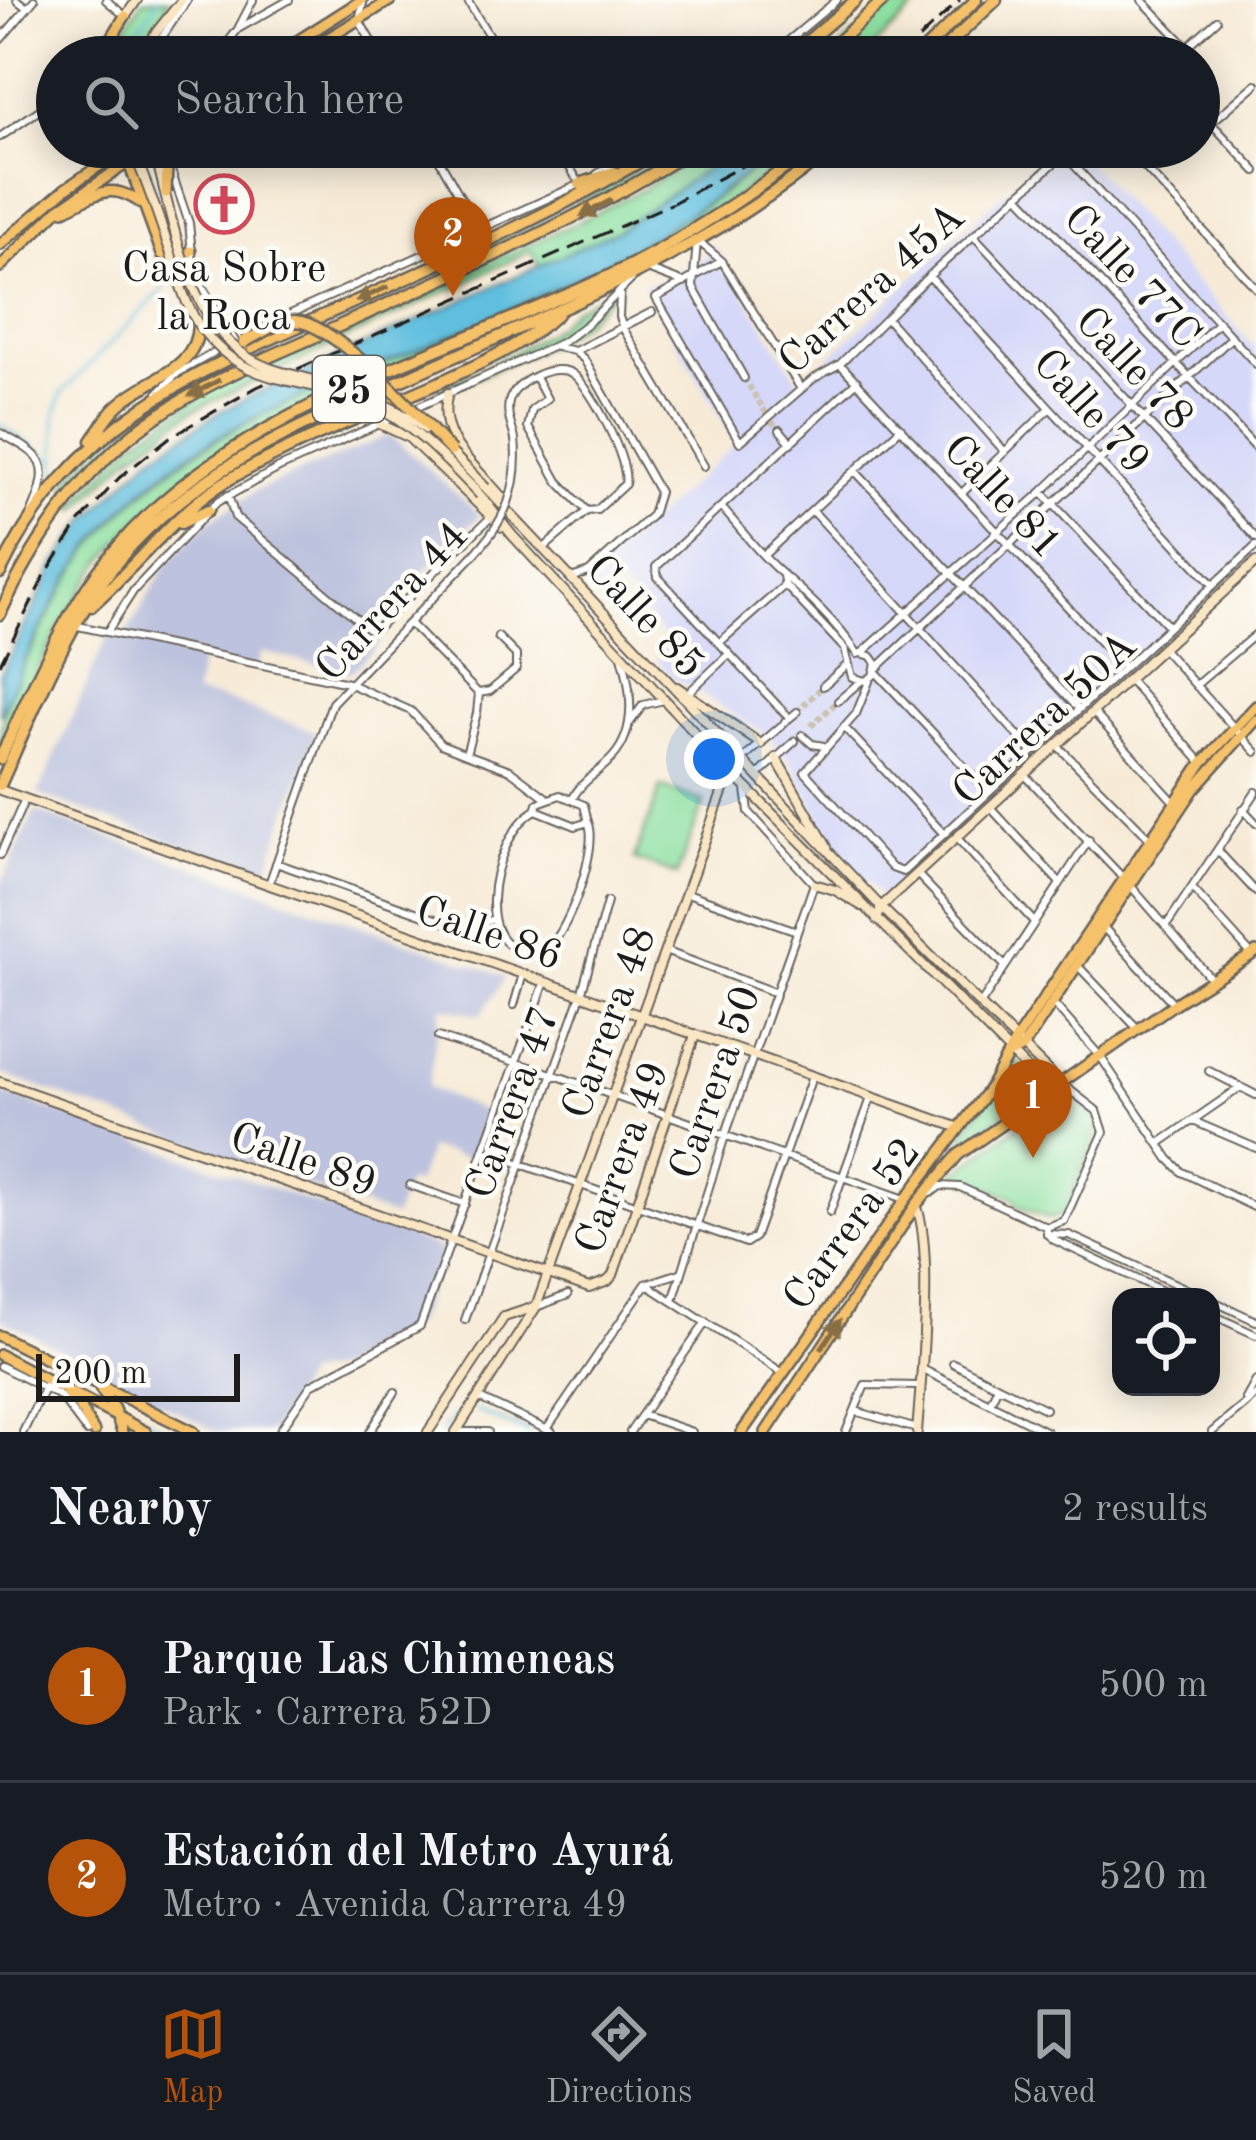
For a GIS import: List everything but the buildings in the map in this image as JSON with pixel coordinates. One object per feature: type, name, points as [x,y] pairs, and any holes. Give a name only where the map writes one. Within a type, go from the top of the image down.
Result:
[{"type":"highway","points":[[814,36],[856,0]]},
{"type":"highway","points":[[844,36],[884,0]]},
{"type":"highway","points":[[938,36],[976,0]]},
{"type":"highway","points":[[952,36],[985,0]]},
{"type":"highway","points":[[956,36],[996,0]]},
{"type":"highway","points":[[580,184],[625,168]]},
{"type":"highway","name":"25","points":[[1,569],[70,469],[154,397],[568,203],[629,168]]},
{"type":"highway","name":"25","points":[[0,614],[72,495],[132,435],[190,395],[578,218],[663,168]]},
{"type":"highway","name":"25","points":[[0,759],[57,635],[94,575],[140,523],[191,477],[236,448],[370,379],[640,260],[785,168]]},
{"type":"highway","name":"25","points":[[0,787],[77,621],[100,584],[149,527],[224,466],[313,420],[643,271],[697,242],[803,168]]},
{"type":"highway","points":[[77,621],[172,527],[230,478],[307,439],[492,359],[530,337],[564,308]]},
{"type":"highway","points":[[154,397],[239,342],[284,323],[311,324],[392,389],[450,445]]},
{"type":"highway","points":[[83,456],[124,400],[189,357],[197,342],[198,325]]},
{"type":"highway","points":[[172,527],[208,510]]},
{"type":"main road","points":[[306,36],[364,0]]},
{"type":"main road","points":[[333,36],[391,0]]},
{"type":"main road","points":[[113,36],[125,16]]},
{"type":"main road","points":[[0,245],[65,189],[101,168]]},
{"type":"main road","points":[[0,267],[47,219],[109,168]]},
{"type":"main road","points":[[136,168],[166,259],[182,260],[191,251]]},
{"type":"main road","points":[[166,193],[167,168]]},
{"type":"main road","points":[[47,219],[112,190],[146,207]]},
{"type":"main road","name":"Carrera 52","points":[[1019,1043],[1127,882],[1256,706]]},
{"type":"main road","name":"Carrera 52","points":[[766,1432],[911,1202],[1077,965],[1202,763],[1236,731],[1256,720]]},
{"type":"main road","points":[[911,1202],[958,1155],[1254,953]]},
{"type":"main road","name":"Carrera 52","points":[[742,1432],[911,1202]]},
{"type":"main road","points":[[0,1336],[194,1432]]},
{"type":"main road","points":[[0,1355],[79,1406],[91,1432]]},
{"type":"main road","points":[[95,1381],[122,1432]]},
{"type":"main road","points":[[47,1384],[146,1432]]},
{"type":"street","points":[[17,0],[27,8]]},
{"type":"street","points":[[0,40],[34,0]]},
{"type":"street","points":[[106,0],[125,16]]},
{"type":"street","points":[[116,36],[137,0]]},
{"type":"street","points":[[158,36],[181,0]]},
{"type":"street","points":[[233,36],[253,0]]},
{"type":"street","points":[[238,29],[289,0]]},
{"type":"street","points":[[364,0],[359,20],[368,36]]},
{"type":"street","points":[[467,0],[489,36]]},
{"type":"street","points":[[794,36],[837,0]]},
{"type":"street","points":[[1142,0],[1176,36]]},
{"type":"street","points":[[1199,36],[1216,20]]},
{"type":"street","points":[[1220,114],[1256,84]]},
{"type":"street","points":[[0,137],[36,112]]},
{"type":"street","points":[[1220,133],[1256,171]]},
{"type":"street","points":[[1244,159],[1256,148]]},
{"type":"street","points":[[138,168],[198,325]]},
{"type":"street","name":"Calle 85","points":[[146,168],[166,193],[198,298],[216,332],[250,360],[360,392],[450,445],[494,515],[664,700],[1049,1090]]},
{"type":"street","points":[[171,168],[189,223],[197,280],[239,342],[606,168]]},
{"type":"street","points":[[444,168],[478,228]]},
{"type":"street","points":[[570,168],[580,184]]},
{"type":"street","name":"Carrera 45A","points":[[683,283],[656,298],[740,442],[801,389],[840,364],[1048,168]]},
{"type":"street","name":"Carrera 45A","points":[[1077,168],[1219,322]]},
{"type":"street","points":[[1145,168],[1256,288]]},
{"type":"street","name":"Calle 77C","points":[[1018,195],[1256,448]]},
{"type":"street","points":[[464,252],[478,228]]},
{"type":"street","name":"Calle 78","points":[[974,236],[1256,542]]},
{"type":"street","points":[[697,242],[722,261],[801,389]]},
{"type":"street","points":[[697,242],[693,287],[744,378]]},
{"type":"street","points":[[683,283],[722,261]]},
{"type":"street","points":[[107,632],[134,590],[208,510],[228,495],[554,346],[587,324],[643,271],[693,287]]},
{"type":"street","name":"Calle 79","points":[[929,276],[1214,584]]},
{"type":"street","points":[[620,291],[623,328],[704,466]]},
{"type":"street","points":[[574,351],[652,312]]},
{"type":"street","points":[[887,319],[1005,452]]},
{"type":"street","points":[[824,686],[1042,492],[1219,322],[1256,364]]},
{"type":"street","name":"Calle 85","points":[[198,325],[238,365],[259,376],[332,391],[389,414],[519,520],[755,778],[1060,1083]]},
{"type":"street","points":[[838,701],[1232,337]]},
{"type":"street","points":[[554,346],[584,359],[659,492],[652,515],[589,572],[572,578]]},
{"type":"street","name":"Calle 81","points":[[840,364],[1124,667]]},
{"type":"street","name":"Calle 85","points":[[561,370],[578,379],[623,455],[628,475],[620,490],[597,510],[587,511],[558,481],[530,431],[532,410],[548,398],[536,377],[561,370]]},
{"type":"street","name":"Carrera 44","points":[[268,884],[332,703],[471,558],[497,528],[512,500],[517,472],[509,400],[517,388],[536,377]]},
{"type":"street","name":"Carrera 45A","points":[[719,643],[656,572],[856,381]]},
{"type":"street","points":[[448,393],[444,417],[450,445]]},
{"type":"street","points":[[962,493],[1051,408]]},
{"type":"street","points":[[380,424],[397,429],[415,443],[494,515]]},
{"type":"street","points":[[415,443],[413,434],[424,424],[436,426],[519,520]]},
{"type":"street","points":[[764,555],[901,428]]},
{"type":"street","points":[[780,430],[791,442]]},
{"type":"street","points":[[0,433],[36,454],[44,465],[43,486],[22,533]]},
{"type":"street","points":[[855,471],[1078,708]]},
{"type":"street","points":[[1042,492],[1168,626]]},
{"type":"street","name":"Carrera 44","points":[[228,495],[235,517],[365,628],[378,627],[494,515]]},
{"type":"street","points":[[722,508],[855,658]]},
{"type":"street","points":[[544,548],[587,511]]},
{"type":"street","points":[[813,511],[1032,751]]},
{"type":"street","points":[[855,658],[871,656],[871,675],[856,714],[805,772],[892,868],[903,872],[1256,542]]},
{"type":"street","name":"Carrera 50A","points":[[877,920],[881,908],[1256,562]]},
{"type":"street","points":[[785,722],[719,643],[788,582]]},
{"type":"street","points":[[77,621],[107,632],[348,683],[410,711],[441,744],[510,770],[548,799]]},
{"type":"street","points":[[409,623],[479,693],[490,692],[516,668],[516,655],[498,637]]},
{"type":"street","points":[[613,644],[623,634]]},
{"type":"street","points":[[1196,686],[1256,634]]},
{"type":"street","points":[[1162,648],[1256,752]]},
{"type":"street","points":[[622,654],[631,692],[627,727]]},
{"type":"street","points":[[687,694],[729,654]]},
{"type":"street","points":[[855,658],[850,673],[871,675],[988,792]]},
{"type":"street","points":[[664,678],[760,744]]},
{"type":"street","points":[[1128,680],[1202,763]]},
{"type":"street","points":[[466,754],[479,693]]},
{"type":"street","points":[[573,798],[615,755],[643,705],[664,700]]},
{"type":"street","points":[[741,761],[797,712]]},
{"type":"street","points":[[1093,712],[1175,803]]},
{"type":"street","points":[[730,771],[755,778],[811,726]]},
{"type":"street","points":[[844,728],[943,833]]},
{"type":"street","points":[[799,738],[826,746]]},
{"type":"street","points":[[1057,746],[1151,840]]},
{"type":"street","points":[[776,758],[834,859]]},
{"type":"street","name":"Carrera 48","points":[[458,1430],[536,1307],[551,1272],[730,771],[741,761]]},
{"type":"street","points":[[1025,775],[1212,980]]},
{"type":"street","name":"Calle 86","points":[[0,787],[961,1129]]},
{"type":"street","name":"Calle 85","points":[[746,787],[749,812],[814,884]]},
{"type":"street","points":[[531,788],[536,808]]},
{"type":"street","points":[[1166,926],[1256,792]]},
{"type":"street","points":[[573,798],[584,805],[594,838],[567,924],[554,943],[537,951],[516,948],[500,935],[494,919],[494,886],[504,845],[525,816],[548,799],[573,798]]},
{"type":"street","points":[[0,855],[26,799]]},
{"type":"street","points":[[990,807],[1060,883]]},
{"type":"street","points":[[536,808],[576,826],[588,822]]},
{"type":"street","points":[[1244,809],[1256,823]]},
{"type":"street","points":[[957,838],[1034,922]]},
{"type":"street","points":[[980,1005],[1088,840]]},
{"type":"street","points":[[1217,850],[1256,892]]},
{"type":"street","points":[[274,868],[461,928],[494,919]]},
{"type":"street","points":[[917,874],[1005,966]]},
{"type":"street","points":[[814,884],[836,890],[851,903],[881,908]]},
{"type":"street","name":"Carrera 50","points":[[673,1301],[814,884]]},
{"type":"street","points":[[1192,888],[1254,953]]},
{"type":"street","points":[[686,893],[797,932]]},
{"type":"street","name":"Carrera 47","points":[[465,1320],[580,994],[607,902]]},
{"type":"street","points":[[1102,926],[1174,1004]]},
{"type":"street","points":[[664,951],[776,992]]},
{"type":"street","points":[[1077,965],[1138,1029]]},
{"type":"street","points":[[514,1005],[524,974]]},
{"type":"street","points":[[279,1432],[311,1385],[420,1325],[545,982]]},
{"type":"street","points":[[1052,1002],[1100,1056],[1182,1172],[1256,1208]]},
{"type":"street","name":"Carrera 49","points":[[590,1288],[611,1278],[695,1035]]},
{"type":"street","points":[[438,1037],[911,1202],[940,1186],[954,1185],[1158,1288]]},
{"type":"street","points":[[1209,1071],[1256,1095]]},
{"type":"street","points":[[484,1150],[695,1228],[740,1243],[750,1241],[812,1076]]},
{"type":"street","name":"Calle 89","points":[[0,1082],[590,1288]]},
{"type":"street","points":[[1047,1230],[1064,1222],[1104,1132],[1097,1111],[1060,1083]]},
{"type":"street","points":[[1158,1144],[1241,1087]]},
{"type":"street","points":[[830,1211],[871,1098]]},
{"type":"street","points":[[1193,1121],[1256,1148]]},
{"type":"street","points":[[410,1185],[465,1204]]},
{"type":"street","points":[[855,1411],[917,1431],[923,1241],[911,1202]]},
{"type":"street","points":[[1064,1222],[1069,1235]]},
{"type":"street","points":[[1047,1230],[1069,1235],[1186,1288]]},
{"type":"street","points":[[477,1400],[549,1431],[646,1284],[680,1273]]},
{"type":"street","points":[[646,1284],[783,1373]]},
{"type":"street","points":[[428,1432],[504,1317],[568,1295]]},
{"type":"street","points":[[1220,1303],[1255,1318]]},
{"type":"street","points":[[1220,1318],[1256,1335]]},
{"type":"street","points":[[630,1432],[706,1322]]},
{"type":"street","points":[[953,1363],[1045,1409]]},
{"type":"street","points":[[0,1366],[47,1384],[23,1432]]},
{"type":"street","points":[[921,1369],[1047,1432]]},
{"type":"street","points":[[1245,1402],[1256,1382]]},
{"type":"street","points":[[846,1432],[869,1383],[920,1386]]},
{"type":"street","points":[[990,1403],[998,1386]]},
{"type":"street","points":[[370,1432],[395,1392]]},
{"type":"street","points":[[1212,1432],[1256,1395]]},
{"type":"street","points":[[642,1415],[692,1432]]},
{"type":"street","points":[[458,1430],[488,1432]]},
{"type":"shaded area","points":[[1031,168],[1093,168],[1256,349],[1256,556],[884,899],[840,856],[791,763],[763,732],[671,676],[656,659],[670,644],[615,579],[597,595],[585,582],[736,443],[643,284],[655,283],[705,257],[712,243],[801,384]]},
{"type":"shaded area","points":[[390,435],[480,515],[373,623],[380,643],[351,673],[262,652],[256,670],[201,659],[195,694],[316,732],[265,875],[38,794],[108,635],[124,638],[167,564],[208,522],[257,490]]},
{"type":"shaded area","points":[[35,811],[506,977],[481,1015],[441,1007],[428,1087],[492,1116],[476,1160],[429,1148],[416,1184],[407,1182],[394,1217],[0,1073],[0,886]]},
{"type":"shaded area","points":[[0,1092],[443,1249],[417,1322],[340,1368],[306,1375],[270,1432],[217,1432],[0,1318]]},
{"type":"green space","points":[[143,0],[170,0],[149,36],[123,36]]},
{"type":"green space","points":[[893,0],[924,0],[885,36],[853,36]]},
{"type":"green space","points":[[639,168],[648,168],[583,208],[218,375],[138,427],[68,492],[66,483],[130,424],[200,380]]},
{"type":"green space","points":[[675,168],[708,168],[618,230],[540,267],[531,251],[192,411],[130,456],[76,510],[72,505],[133,443],[212,388],[645,188]]},
{"type":"green space","points":[[756,168],[777,168],[702,220],[635,258],[222,452],[179,484],[143,516],[87,583],[43,659],[0,750],[12,688],[70,578],[139,496],[179,464],[270,412],[560,287],[706,205]]},
{"type":"green space","points":[[620,286],[583,322],[547,346],[442,392],[438,389],[518,350],[555,328],[575,308]]},
{"type":"green space","points":[[661,787],[704,802],[677,875],[634,859]]},
{"type":"green space","points":[[1015,1060],[1041,1086],[969,1141],[961,1137]]},
{"type":"green space","points":[[1055,1098],[1084,1102],[1101,1124],[1066,1213],[1050,1219],[954,1174]]},
{"type":"water","points":[[708,168],[752,168],[686,216],[588,272],[250,420],[160,475],[111,522],[73,573],[0,715],[0,675],[55,565],[88,519],[149,458],[253,395],[618,230]]},
{"type":"waterway","points":[[135,36],[158,0]]},
{"type":"waterway","points":[[148,168],[176,257]]},
{"type":"waterway","points":[[57,479],[55,417],[61,394],[162,290],[168,277]]},
{"type":"waterway","points":[[0,425],[55,461]]},
{"type":"waterway","points":[[123,1407],[170,1432]]},
{"type":"waterway","points":[[476,1411],[529,1432]]},
{"type":"waterway","points":[[441,1432],[466,1412]]},
{"type":"tunnel","points":[[744,378],[766,413]]},
{"type":"tunnel","points":[[771,421],[780,430]]},
{"type":"tunnel","points":[[797,712],[823,686]]},
{"type":"tunnel","points":[[811,726],[838,701]]},
{"type":"railway","points":[[921,36],[960,0]]},
{"type":"railway","points":[[0,664],[45,575],[78,524],[119,478],[170,437],[257,387],[673,203],[738,168]]},
{"type":"place","name":"Casa Sobre la Roca","points":[[224,204]]},
{"type":"place","name":"Estación del Metro Ayurá","points":[[453,296]]},
{"type":"place","name":"Parque Las Chimeneas","points":[[1033,1158]]}]
